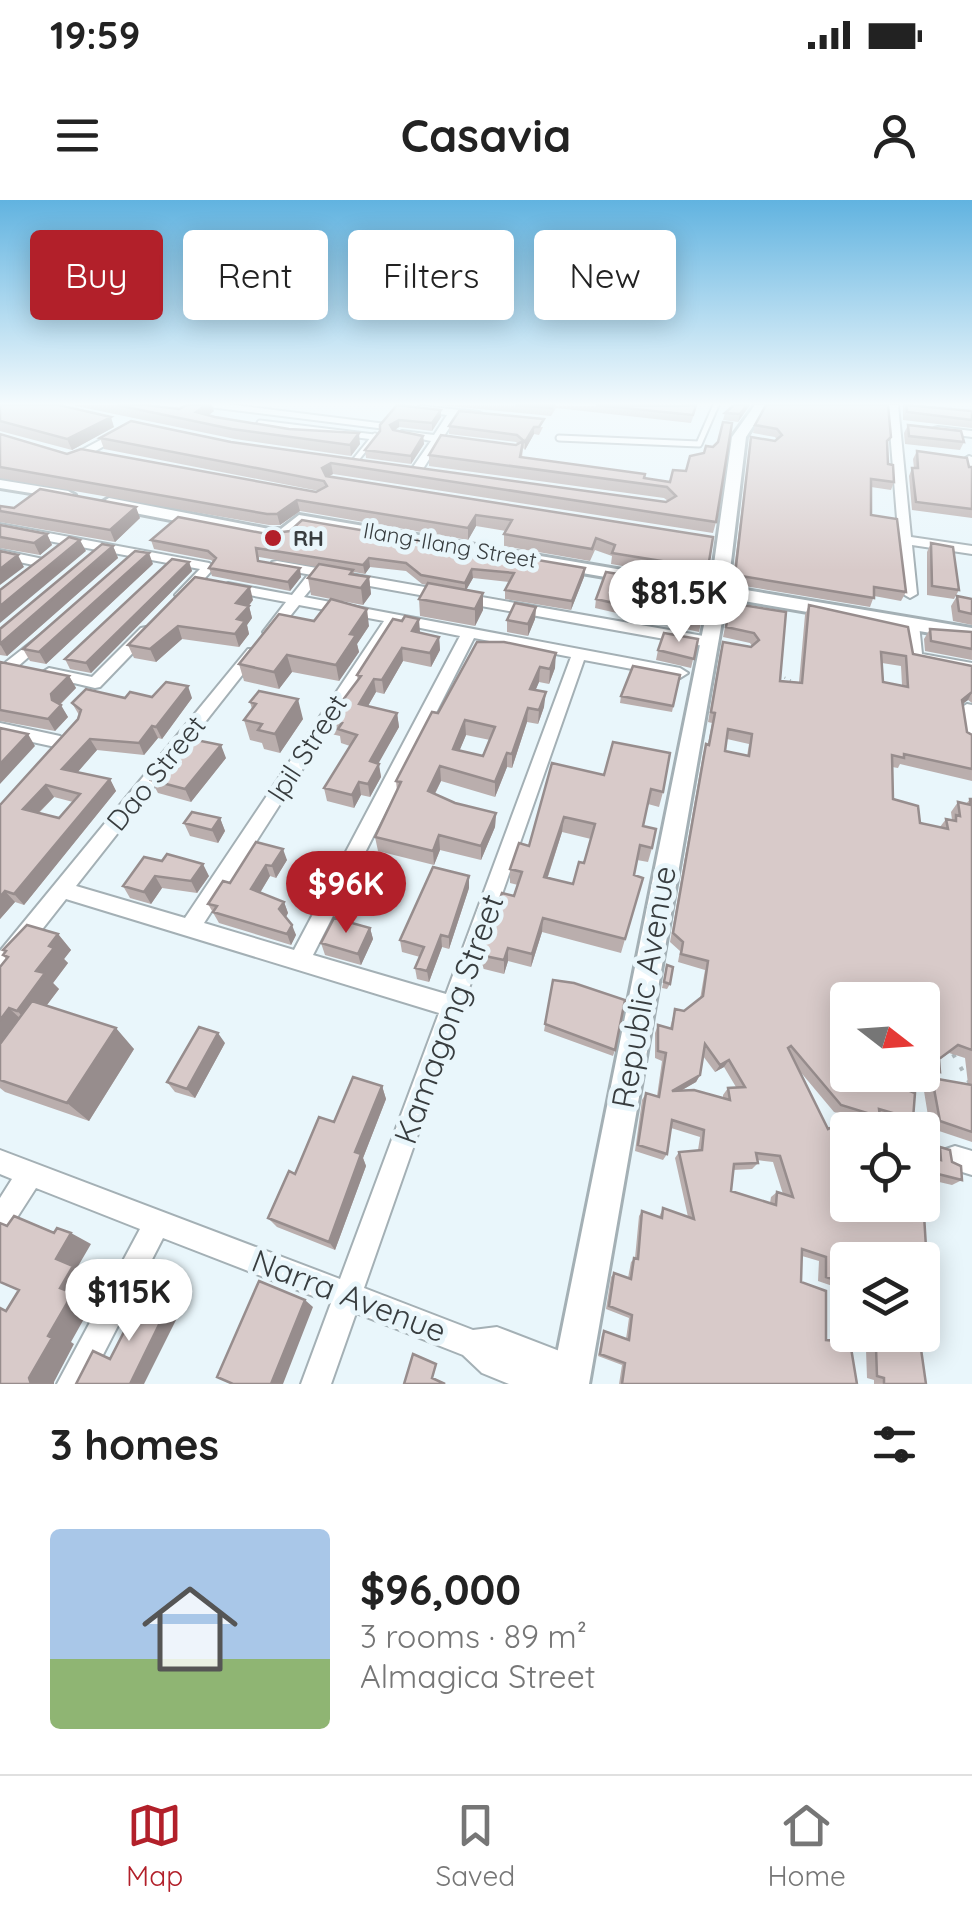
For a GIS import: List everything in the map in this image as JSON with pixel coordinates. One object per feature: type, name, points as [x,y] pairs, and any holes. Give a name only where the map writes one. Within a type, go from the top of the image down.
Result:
[{"type":"main road","name":"Republic Avenue","points":[[572,1377],[719,644],[719,590],[735,460]]},
{"type":"main road","points":[[0,484],[82,498]]},
{"type":"main road","name":"Ilang-Ilang Street","points":[[101,501],[282,534],[304,514],[972,634]]},
{"type":"street","points":[[417,470],[423,460]]},
{"type":"street","points":[[898,460],[910,594]]},
{"type":"street","points":[[344,463],[370,464]]},
{"type":"street","points":[[401,468],[436,473]]},
{"type":"street","points":[[0,528],[71,541],[98,552],[136,554],[166,565],[209,567],[170,607]]},
{"type":"street","points":[[704,540],[724,543]]},
{"type":"street","points":[[905,540],[972,550]]},
{"type":"street","points":[[29,574],[71,541]]},
{"type":"street","points":[[0,554],[43,563]]},
{"type":"street","points":[[122,566],[136,554]]},
{"type":"street","points":[[266,563],[719,644]]},
{"type":"street","name":"Dao Street","points":[[0,967],[312,579]]},
{"type":"street","points":[[195,581],[680,673]]},
{"type":"street","points":[[82,696],[158,619]]},
{"type":"street","name":"Ipil Street","points":[[190,928],[392,619]]},
{"type":"street","points":[[912,624],[915,658],[972,668]]},
{"type":"street","points":[[5,664],[53,628]]},
{"type":"street","points":[[299,961],[469,633]]},
{"type":"street","name":"Kamagong Street","points":[[316,1384],[579,654]]},
{"type":"street","points":[[51,673],[64,660]]},
{"type":"street","points":[[5,664],[94,683]]},
{"type":"street","points":[[967,709],[972,740]]},
{"type":"street","points":[[47,756],[76,724]]},
{"type":"street","points":[[0,728],[60,742]]},
{"type":"street","points":[[62,890],[454,1006]]},
{"type":"street","name":"Narra Avenue","points":[[0,1162],[473,1344],[492,1363],[546,1384]]},
{"type":"street","points":[[0,1220],[30,1173]]},
{"type":"street","points":[[72,1384],[158,1222]]},
{"type":"street","name":"Narra Avenue","points":[[473,1344],[497,1341],[572,1377]]},
{"type":"lane","points":[[344,463],[347,460]]},
{"type":"path","points":[[765,669],[803,686]]},
{"type":"path","points":[[951,1050],[972,1087]]},
{"type":"building","points":[[0,460],[143,460],[316,492],[327,486],[324,481],[216,460],[363,460],[666,502],[676,496],[667,487],[468,460],[544,460],[645,474],[644,478],[670,482],[673,470],[686,471],[689,460],[726,460],[716,522],[331,463],[322,468],[326,476],[713,537],[708,568],[711,569],[612,553],[615,545],[596,538],[592,549],[504,534],[512,520],[476,515],[468,528],[297,500],[277,514],[267,514],[0,467]]},
{"type":"building","points":[[748,460],[888,460],[893,465],[894,482],[871,479],[871,515],[897,519],[906,592],[874,587],[874,598],[735,575]]},
{"type":"building","points":[[918,460],[968,460],[972,467],[972,509],[916,502],[912,468],[918,468]]},
{"type":"building","points":[[40,489],[136,507],[110,530],[0,511],[0,506],[14,508]]},
{"type":"building","points":[[178,517],[267,534],[290,531],[302,520],[460,547],[457,552],[482,557],[485,551],[585,568],[572,601],[505,590],[514,573],[472,569],[465,583],[421,575],[406,563],[369,558],[363,565],[256,548],[258,561],[300,568],[288,582],[209,568],[216,558],[208,551],[151,540]]},
{"type":"building","points":[[0,525],[47,534],[34,543],[0,537]]},
{"type":"building","points":[[69,537],[80,540],[0,606],[0,590]]},
{"type":"building","points":[[931,543],[953,547],[959,590],[932,586]]},
{"type":"building","points":[[102,544],[113,546],[0,644],[0,629]]},
{"type":"building","points":[[0,551],[18,555],[0,569]]},
{"type":"building","points":[[135,551],[149,553],[39,652],[23,649]]},
{"type":"building","points":[[172,559],[189,562],[86,663],[65,659]]},
{"type":"building","points":[[319,564],[369,577],[361,588],[308,578]]},
{"type":"building","points":[[606,572],[708,589],[701,623],[596,599]]},
{"type":"building","points":[[195,577],[250,587],[236,603],[249,606],[237,619],[245,621],[235,634],[178,626],[150,649],[128,645]]},
{"type":"building","points":[[428,583],[483,593],[475,609],[419,599]]},
{"type":"building","points":[[957,596],[972,599],[972,614],[959,611]]},
{"type":"building","points":[[331,599],[367,609],[336,665],[287,655],[274,672],[239,664],[279,614],[314,621]]},
{"type":"building","points":[[515,603],[536,607],[528,624],[507,620]]},
{"type":"building","points":[[730,603],[786,612],[780,681],[802,683],[809,605],[908,627],[913,654],[972,666],[972,692],[962,700],[967,732],[972,735],[972,769],[904,754],[904,758],[892,755],[893,799],[918,806],[920,823],[948,829],[946,819],[956,821],[956,815],[960,816],[958,802],[971,805],[972,799],[972,1050],[958,1045],[940,1058],[940,982],[830,982],[830,1092],[912,1092],[914,1112],[864,1112],[841,1105],[791,1046],[788,1048],[830,1128],[830,1222],[924,1222],[926,1242],[830,1242],[830,1278],[826,1277],[826,1257],[802,1249],[801,1282],[826,1291],[826,1340],[830,1340],[830,1352],[852,1352],[857,1384],[622,1384],[625,1363],[600,1354],[604,1331],[629,1340],[632,1315],[609,1306],[614,1273],[631,1279],[634,1258],[638,1259],[642,1211],[662,1218],[663,1208],[694,1219],[679,1152],[702,1150],[704,1130],[672,1120],[667,1154],[638,1145],[646,1093],[659,1097],[666,1053],[658,1051],[658,1025],[672,1029],[675,1009],[684,1011],[703,996],[708,961],[681,954],[683,942],[673,933],[706,744],[709,745],[715,713],[711,712],[723,642],[751,647],[759,640],[754,633],[726,627]],"holes":[[[881,652],[906,656],[908,687],[883,682]],[[728,729],[752,734],[749,756],[725,751]],[[705,1044],[720,1065],[729,1060],[745,1087],[728,1088],[730,1100],[694,1090],[672,1091],[700,1075]],[[756,1153],[780,1156],[793,1197],[777,1192],[776,1205],[731,1191],[734,1164],[758,1163]]]},
{"type":"building","points":[[405,616],[419,619],[412,631],[439,637],[430,653],[402,648],[382,680],[374,679],[359,704],[397,713],[370,761],[379,764],[368,784],[359,782],[352,795],[324,788],[357,735],[338,729],[342,723],[328,720],[361,676],[357,675],[393,619],[402,621]]},
{"type":"building","points":[[930,629],[972,632],[972,649],[931,641]]},
{"type":"building","points":[[664,633],[698,639],[694,659],[658,650]]},
{"type":"building","points":[[477,642],[504,642],[556,653],[550,669],[540,667],[530,689],[546,692],[539,710],[528,708],[512,754],[507,753],[495,782],[440,766],[428,791],[455,803],[496,813],[481,846],[439,835],[433,851],[375,837],[401,782],[396,781],[432,712],[438,713]],"holes":[[[465,720],[495,727],[483,756],[453,749]]]},
{"type":"building","points":[[0,662],[69,676],[51,694],[52,700],[61,705],[48,719],[0,710]]},
{"type":"building","points":[[633,666],[680,675],[673,706],[621,696]]},
{"type":"building","points":[[166,682],[188,686],[139,743],[90,739],[62,769],[110,779],[14,894],[5,891],[0,897],[0,805],[78,719],[81,710],[72,703],[86,689],[125,698],[130,692],[152,697]],"holes":[[[46,785],[80,794],[59,818],[23,809]]]},
{"type":"building","points":[[259,691],[298,699],[275,734],[258,730],[262,724],[244,720],[256,704],[250,702]]},
{"type":"building","points":[[0,728],[28,734],[0,764]]},
{"type":"building","points":[[191,739],[221,745],[185,789],[151,780],[168,756],[176,758]]},
{"type":"building","points":[[613,742],[670,753],[663,792],[651,789],[643,826],[656,829],[652,848],[640,845],[634,875],[643,878],[625,939],[543,918],[532,954],[508,948],[504,960],[480,955],[502,893],[514,896],[522,872],[510,869],[519,843],[529,846],[552,763],[604,775]],"holes":[[[564,817],[595,824],[584,863],[579,862],[573,884],[544,877]]]},
{"type":"building","points":[[192,812],[220,818],[212,830],[184,823]]},
{"type":"building","points":[[256,842],[283,849],[272,866],[266,865],[251,889],[284,902],[279,909],[292,925],[287,934],[213,912],[217,906],[208,904],[223,881],[230,883]]},
{"type":"building","points":[[167,854],[203,864],[191,881],[155,876],[144,892],[123,886],[144,857],[162,861]]},
{"type":"building","points":[[433,867],[469,876],[449,937],[441,935],[427,971],[415,968],[424,947],[400,940]]},
{"type":"building","points":[[334,918],[370,928],[358,954],[321,943]]},
{"type":"building","points":[[27,925],[58,934],[49,946],[54,948],[36,971],[45,973],[17,1011],[9,1008],[0,1020],[0,967],[8,957],[3,950]]},
{"type":"building","points":[[667,965],[673,967],[670,984],[664,982]]},
{"type":"building","points":[[553,980],[625,1000],[615,1050],[545,1024]]},
{"type":"building","points":[[32,1001],[116,1028],[67,1103],[0,1080],[0,1044]]},
{"type":"building","points":[[199,1027],[218,1033],[187,1089],[167,1082]]},
{"type":"building","points":[[353,1077],[382,1086],[355,1152],[361,1154],[329,1242],[268,1218],[289,1171],[295,1174],[319,1117],[334,1122]]},
{"type":"building","points":[[940,1079],[972,1085],[972,1132],[940,1121],[935,1092],[940,1092]]},
{"type":"building","points":[[940,1147],[950,1150],[952,1162],[961,1166],[962,1180],[940,1174]]},
{"type":"building","points":[[14,1216],[54,1233],[57,1228],[71,1233],[56,1259],[73,1266],[60,1288],[73,1293],[48,1336],[52,1338],[29,1378],[31,1384],[0,1384],[0,1308],[6,1311],[19,1290],[0,1282],[0,1223],[7,1226]]},
{"type":"building","points":[[259,1281],[305,1300],[271,1384],[233,1384],[217,1377]]},
{"type":"building","points":[[147,1287],[172,1298],[130,1384],[76,1384],[93,1351],[110,1359]]},
{"type":"building","points":[[876,1352],[921,1352],[926,1384],[884,1384],[884,1378],[877,1376]]},
{"type":"building","points":[[413,1354],[436,1364],[432,1378],[445,1384],[404,1384]]},
{"type":"place","name":"RH","points":[[273,538]]}]
